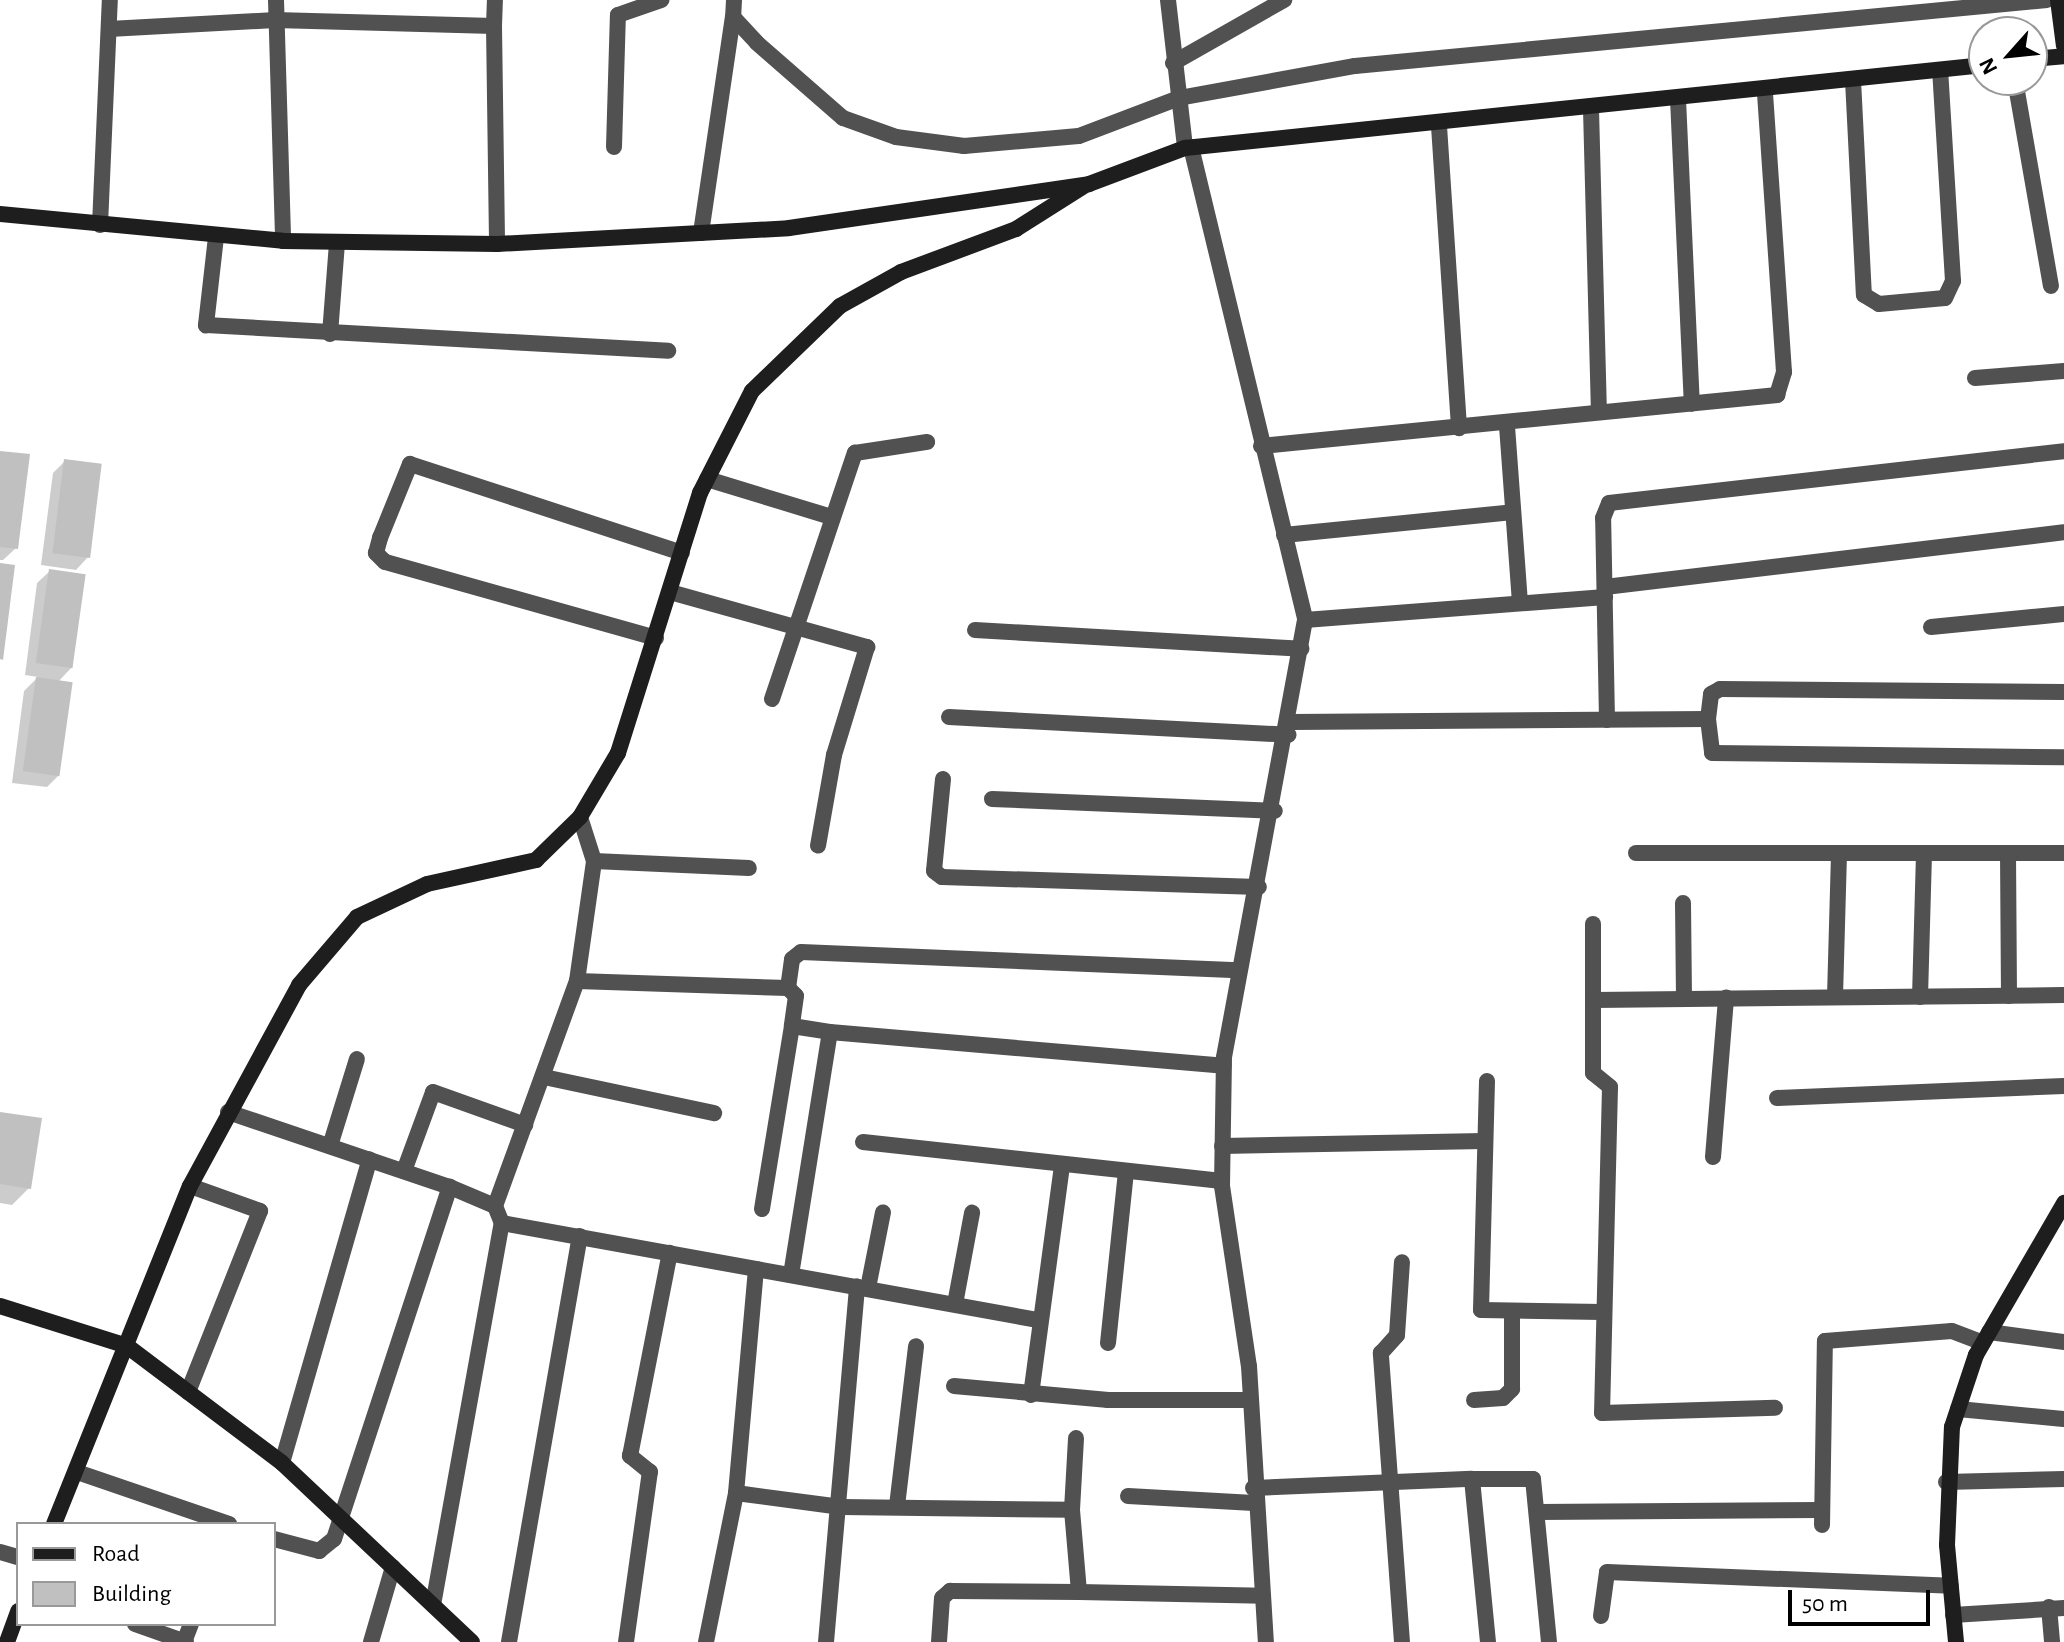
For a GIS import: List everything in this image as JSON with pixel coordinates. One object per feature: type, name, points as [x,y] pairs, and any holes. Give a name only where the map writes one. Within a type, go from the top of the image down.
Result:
[{"type":"street","points":[[100,225],[110,0]]},
{"type":"street","points":[[276,0],[283,241]]},
{"type":"street","points":[[495,0],[497,244]]},
{"type":"street","points":[[614,147],[618,15],[661,0]]},
{"type":"street","points":[[1168,0],[1173,63],[1188,147],[1305,620],[1275,811],[1238,970],[1224,1066],[1222,1181],[1250,1400],[1266,1642]]},
{"type":"street","points":[[1173,63],[1284,0]]},
{"type":"street","points":[[733,9],[843,118],[896,137],[1018,146],[1079,136],[1179,98],[1355,66],[2047,0]]},
{"type":"street","points":[[2058,0],[2064,46]]},
{"type":"street","points":[[701,233],[733,9]]},
{"type":"street","points":[[109,29],[275,20],[494,26]]},
{"type":"street","points":[[55,1522],[190,1186],[299,985],[357,917],[427,884],[536,860],[580,817],[618,753],[707,479],[752,391],[840,306],[901,272],[1016,229],[1089,184],[1188,147],[1439,126],[1968,67]]},
{"type":"street","points":[[1853,80],[1864,295],[1879,304],[1945,298],[1953,281],[1940,70]]},
{"type":"street","points":[[1261,446],[1507,426],[1599,409],[1771,398],[1781,386],[1765,90]]},
{"type":"street","points":[[2018,96],[2051,286]]},
{"type":"street","points":[[1678,99],[1692,404]]},
{"type":"street","points":[[1591,109],[1599,409]]},
{"type":"street","points":[[1439,126],[1459,428]]},
{"type":"street","points":[[0,214],[216,237],[497,244],[789,228],[1089,184]]},
{"type":"street","points":[[216,237],[206,325],[668,351]]},
{"type":"street","points":[[330,334],[337,242]]},
{"type":"street","points":[[1975,378],[2064,371]]},
{"type":"street","points":[[1507,426],[1520,603]]},
{"type":"street","points":[[772,699],[831,517],[859,449],[927,442]]},
{"type":"street","points":[[1607,720],[1604,509],[1620,498],[1728,493],[2064,451]]},
{"type":"street","points":[[656,638],[385,562],[376,553],[380,538],[410,464],[682,553]]},
{"type":"street","points":[[707,479],[831,517]]},
{"type":"street","points":[[1284,535],[1513,512]]},
{"type":"street","points":[[1305,620],[1520,603],[2064,532]]},
{"type":"street","points":[[670,592],[867,647],[834,755],[818,846]]},
{"type":"street","points":[[1931,627],[2064,614]]},
{"type":"street","points":[[975,630],[1301,649]]},
{"type":"street","points":[[2064,692],[1720,689],[1711,694],[1708,719],[1712,753],[2064,757]]},
{"type":"street","points":[[949,717],[1290,728],[1708,719]]},
{"type":"street","points":[[943,779],[934,871],[942,877],[1259,887]]},
{"type":"street","points":[[992,799],[1275,811]]},
{"type":"street","points":[[433,1605],[502,1223],[495,1206],[577,981],[594,861],[580,817]]},
{"type":"street","points":[[1636,853],[1839,858],[2064,853]]},
{"type":"street","points":[[2008,853],[2009,996]]},
{"type":"street","points":[[1920,997],[1924,855]]},
{"type":"street","points":[[1835,997],[1839,858]]},
{"type":"street","points":[[594,861],[749,868]]},
{"type":"street","points":[[1683,903],[1684,999]]},
{"type":"street","points":[[1593,924],[1593,1073],[1610,1087],[1602,1312],[1603,1415],[1775,1408]]},
{"type":"street","points":[[788,988],[792,959],[801,952],[1238,970]]},
{"type":"street","points":[[577,981],[788,988],[796,996],[762,1209]]},
{"type":"street","points":[[1594,1000],[2064,995]]},
{"type":"street","points":[[1713,1157],[1726,998]]},
{"type":"street","points":[[792,1026],[830,1032],[1224,1066]]},
{"type":"street","points":[[791,1275],[830,1032]]},
{"type":"street","points":[[330,1146],[357,1059]]},
{"type":"street","points":[[544,1077],[714,1113]]},
{"type":"street","points":[[1487,1081],[1479,1303],[1487,1313],[1602,1312]]},
{"type":"street","points":[[1777,1098],[2064,1086]]},
{"type":"street","points":[[404,1171],[433,1092],[525,1125]]},
{"type":"street","points":[[228,1112],[450,1187],[495,1206]]},
{"type":"street","points":[[1222,1146],[1484,1141]]},
{"type":"street","points":[[863,1142],[1222,1181]]},
{"type":"street","points":[[282,1463],[370,1159]]},
{"type":"street","points":[[1031,1395],[1038,1320],[1062,1165]]},
{"type":"street","points":[[1108,1343],[1126,1171]]},
{"type":"street","points":[[188,1392],[260,1211],[190,1186]]},
{"type":"street","points":[[276,1540],[319,1551],[343,1520],[450,1187]]},
{"type":"street","points":[[1956,1642],[1946,1482],[1958,1409],[1986,1338],[2064,1203]]},
{"type":"street","points":[[826,1642],[862,1287],[883,1212]]},
{"type":"street","points":[[955,1304],[972,1213]]},
{"type":"street","points":[[502,1223],[1038,1320]]},
{"type":"street","points":[[509,1642],[580,1236]]},
{"type":"street","points":[[626,1642],[650,1472],[630,1456],[670,1253]]},
{"type":"street","points":[[1402,1262],[1397,1335],[1381,1353],[1385,1481],[1402,1642]]},
{"type":"street","points":[[706,1642],[736,1493],[756,1269]]},
{"type":"street","points":[[0,1306],[127,1346],[282,1463],[472,1642]]},
{"type":"street","points":[[1474,1400],[1503,1398],[1512,1389],[1512,1313]]},
{"type":"street","points":[[1538,1512],[1822,1517],[1825,1341],[1952,1331],[1986,1338],[2064,1342]]},
{"type":"street","points":[[897,1506],[916,1346]]},
{"type":"street","points":[[954,1386],[1031,1395],[1250,1400]]},
{"type":"street","points":[[1958,1409],[2064,1419]]},
{"type":"street","points":[[1076,1438],[1072,1510],[1079,1592]]},
{"type":"street","points":[[77,1472],[223,1522]]},
{"type":"street","points":[[1128,1496],[1254,1495],[1385,1481],[1530,1476],[1538,1512],[1549,1642]]},
{"type":"street","points":[[1472,1479],[1488,1642]]},
{"type":"street","points":[[1946,1482],[2064,1479]]},
{"type":"street","points":[[736,1493],[841,1507],[1072,1510]]},
{"type":"street","points":[[371,1642],[393,1567]]},
{"type":"street","points":[[1601,1616],[1607,1572],[1951,1586]]},
{"type":"street","points":[[939,1642],[942,1598],[950,1591],[1263,1596]]},
{"type":"street","points":[[1953,1615],[2056,1608],[2052,1642]]},
{"type":"street","points":[[0,1640],[7,1642],[16,1617]]},
{"type":"street","points":[[141,1626],[185,1642]]},
{"type":"building","points":[[0,451],[30,454],[18,549],[0,547]]},
{"type":"building","points":[[64,459],[102,464],[90,558],[52,553]]},
{"type":"building","points":[[0,563],[15,565],[3,660],[0,659]]},
{"type":"building","points":[[49,569],[86,574],[72,668],[36,663]]},
{"type":"building","points":[[36,677],[73,682],[59,776],[23,771]]},
{"type":"building","points":[[0,1112],[42,1118],[31,1189],[0,1184]]}]
